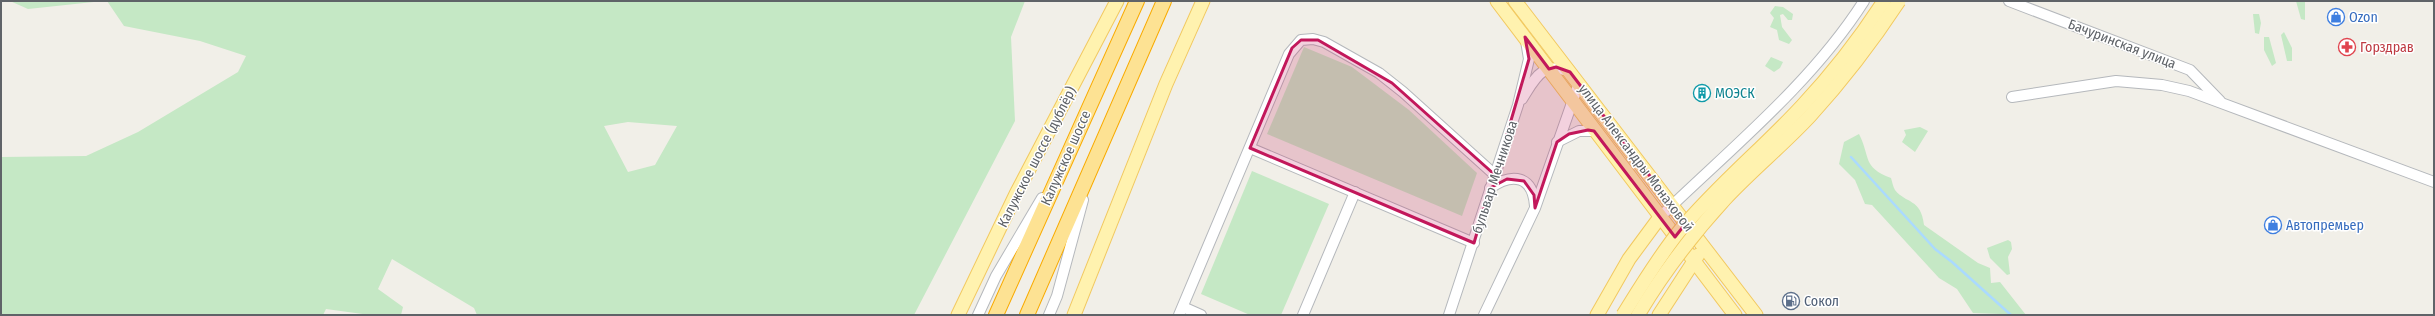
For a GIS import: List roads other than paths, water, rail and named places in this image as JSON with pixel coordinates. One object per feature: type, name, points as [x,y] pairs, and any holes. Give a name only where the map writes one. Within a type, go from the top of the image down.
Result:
[{"type":"highway","name":"Калужское шоссе","points":[[996,315],[1137,1]]},
{"type":"highway","name":"Калужское шоссе","points":[[1027,315],[1164,1]]},
{"type":"main road","name":"Калужское шоссе (дублёр)","points":[[958,315],[1016,194],[1117,1]]},
{"type":"main road","points":[[1074,315],[1102,249],[1166,84],[1203,1]]},
{"type":"main road","name":"улица Александры Монаховой","points":[[1497,1],[1550,69],[1594,131],[1735,315]]},
{"type":"main road","name":"улица Александры Монаховой","points":[[1515,1],[1756,315]]},
{"type":"main road","points":[[1623,315],[1645,279],[1680,230],[1718,188],[1803,106],[1863,31],[1884,1]]},
{"type":"main road","points":[[1638,315],[1654,287],[1688,240],[1726,198],[1810,116],[1878,33],[1899,1]]},
{"type":"main road","points":[[1598,315],[1629,259],[1660,217]]},
{"type":"main road","points":[[1659,315],[1704,247]]},
{"type":"street","points":[[1660,217],[1783,99],[1820,58],[1864,1]]},
{"type":"street","name":"Бачуринская улица","points":[[2009,1],[2190,70],[2223,104]]},
{"type":"street","name":"бульвар Мечникова","points":[[1450,315],[1474,243],[1490,188],[1518,106],[1529,59],[1525,37]]},
{"type":"street","points":[[1201,315],[1181,311],[1292,48],[1301,40],[1313,39],[1324,42],[1360,62],[1392,83],[1495,175]]},
{"type":"street","points":[[1518,106],[1537,76],[1556,67],[1570,72]]},
{"type":"street","name":"Бачуринская улица","points":[[2012,97],[2070,87],[2116,82],[2137,82],[2189,91],[2434,182]]},
{"type":"street","points":[[1484,315],[1535,208],[1578,83]]},
{"type":"street","points":[[1557,142],[1579,131],[1594,131]]},
{"type":"street","points":[[1250,148],[1474,243]]},
{"type":"street","points":[[978,315],[996,276],[1065,161]]},
{"type":"street","points":[[1049,315],[1057,296],[1092,167]]},
{"type":"street","points":[[1490,188],[1507,179],[1524,181],[1534,195],[1535,208]]},
{"type":"street","points":[[1303,315],[1355,192]]},
{"type":"waterway","points":[[1851,157],[1935,249],[1952,262],[2011,315]]},
{"type":"place","name":"Ozon","points":[[2336,17]]},
{"type":"place","name":"Горздрав","points":[[2347,47]]},
{"type":"place","name":"МОЭСК","points":[[1702,93]]},
{"type":"place","name":"Автопремьер","points":[[2273,225]]},
{"type":"place","name":"Сокол","points":[[1791,301]]}]
